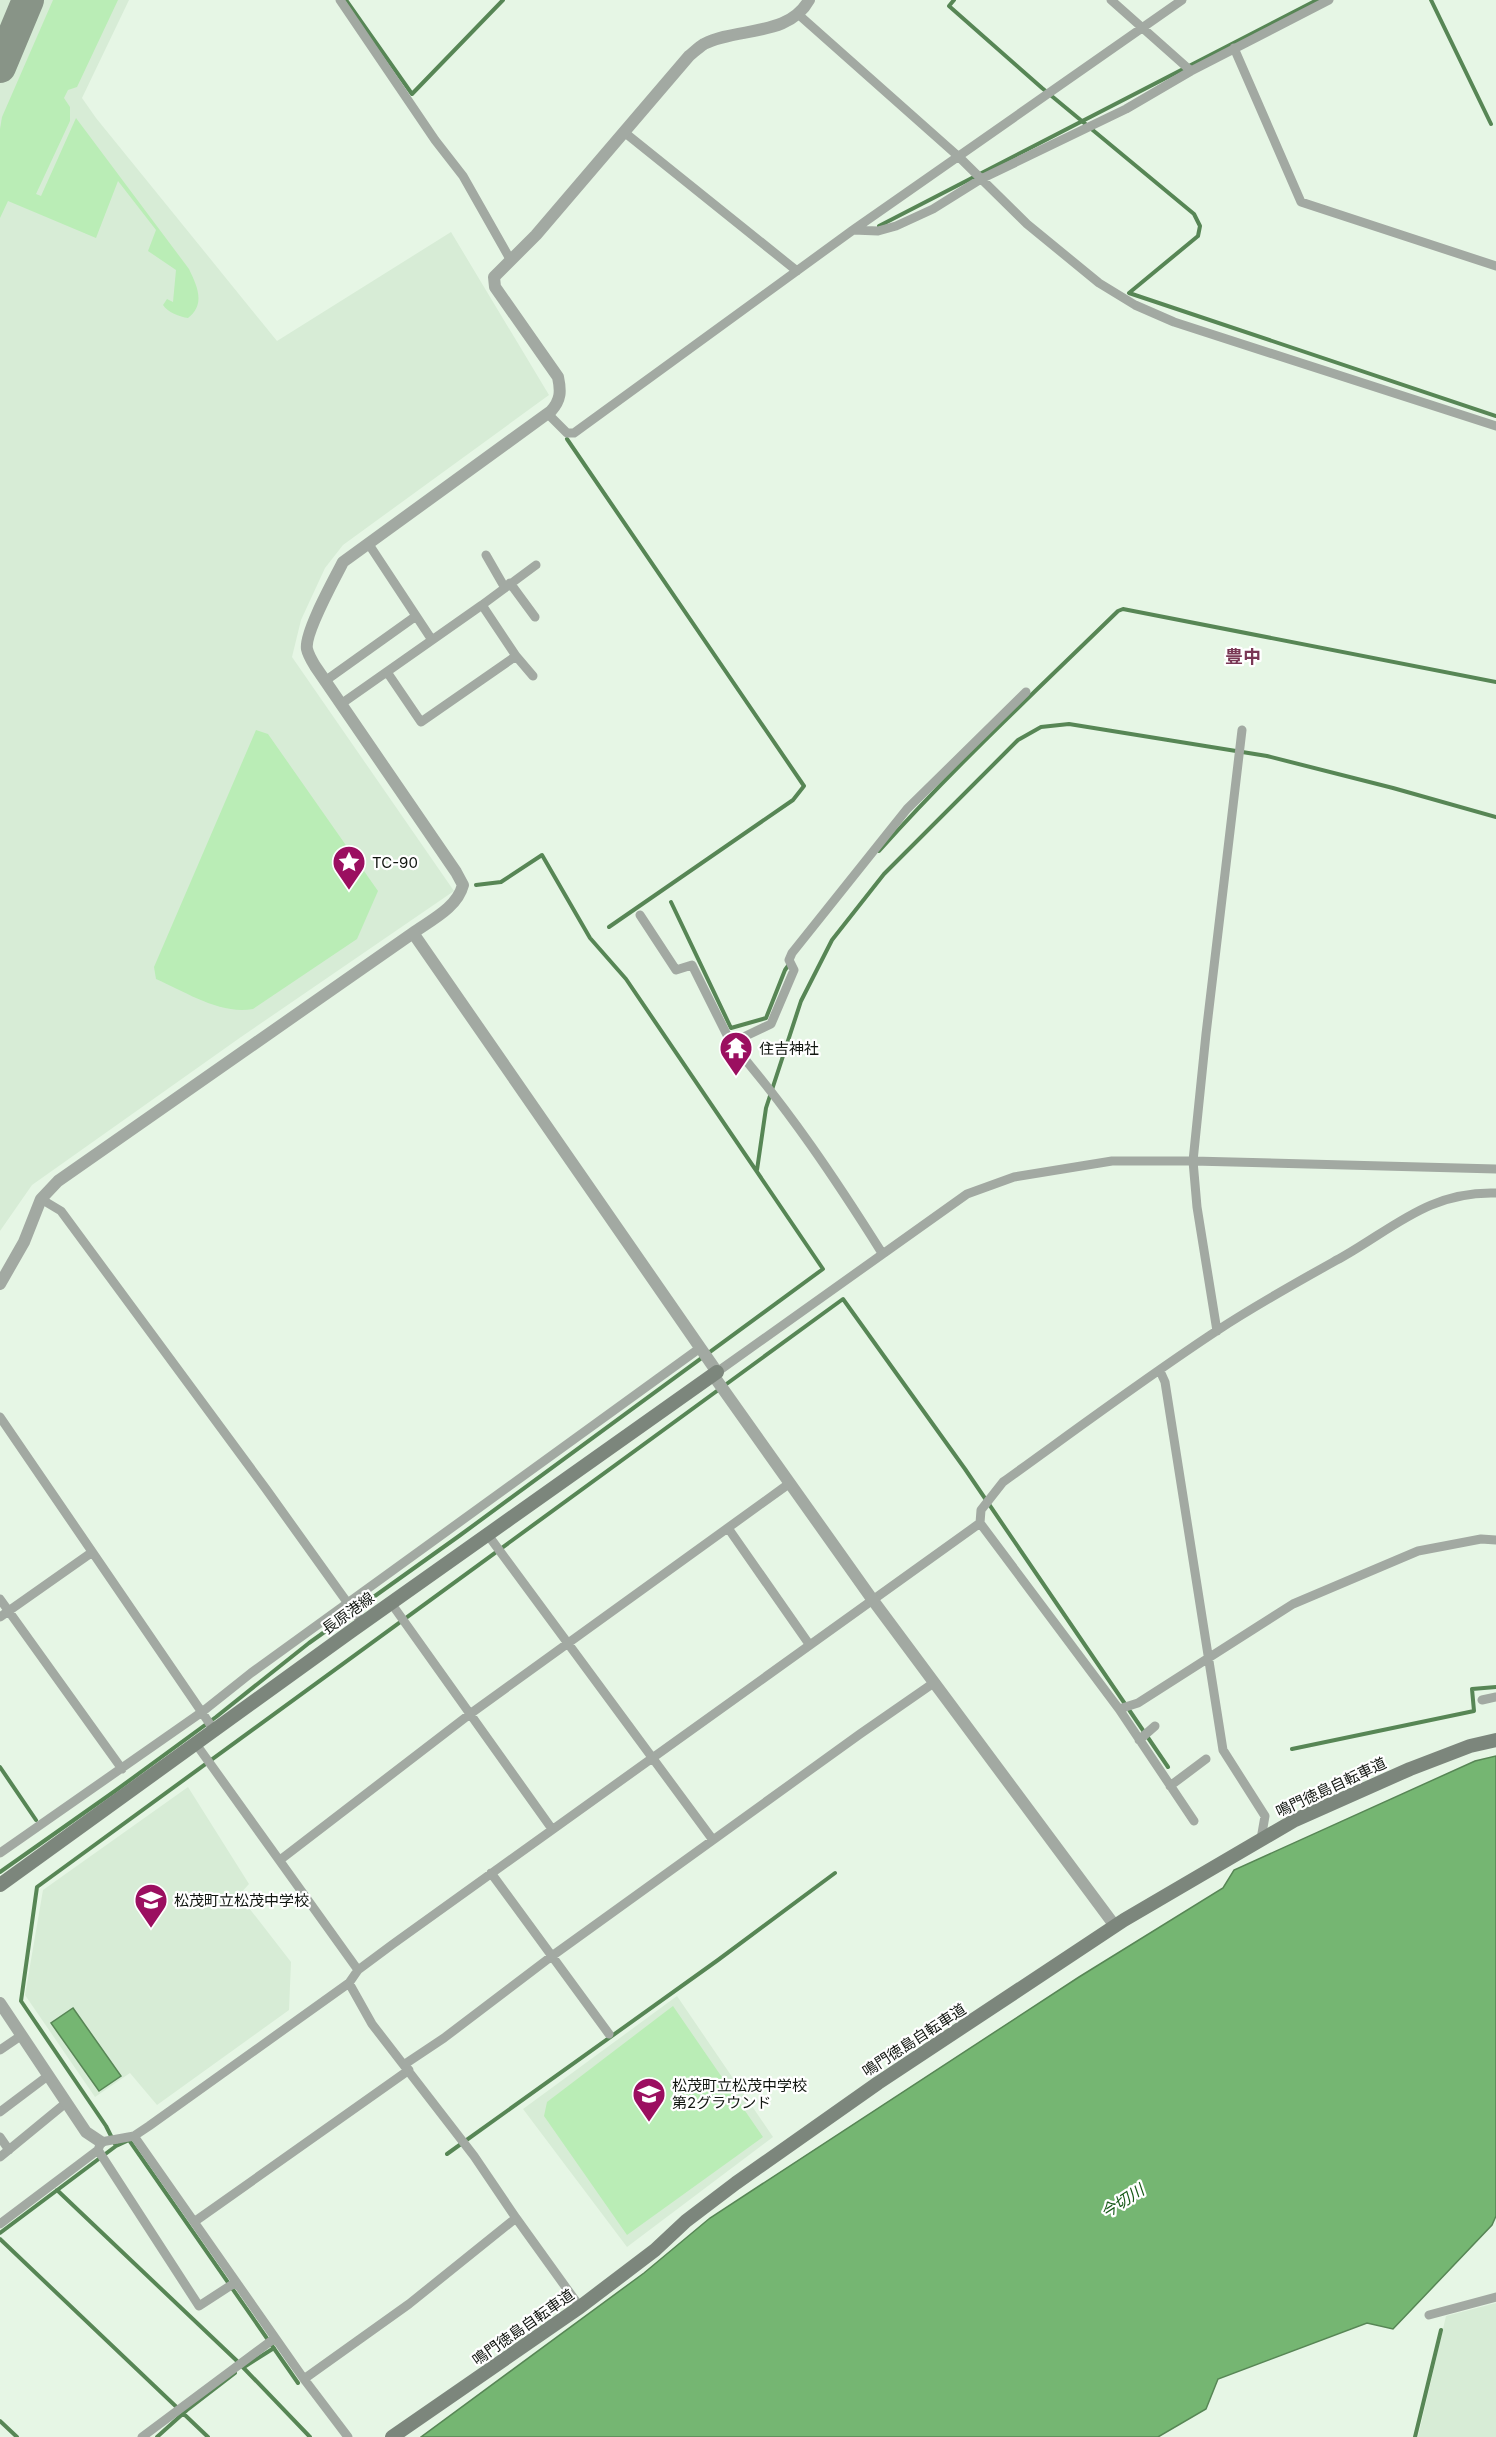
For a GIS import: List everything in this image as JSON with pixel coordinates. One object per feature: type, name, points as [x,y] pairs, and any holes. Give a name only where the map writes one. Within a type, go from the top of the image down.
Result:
[{"type":"main road","name":"長原港線","points":[[0,1885],[362,1623],[715,1374]]},
{"type":"main road","name":"鳴門徳島自転車道","points":[[392,2437],[580,2307],[655,2250],[686,2221],[754,2170],[878,2083],[1115,1926],[1295,1820],[1410,1769],[1470,1746],[1496,1740]]},
{"type":"street","points":[[340,0],[435,140],[463,176],[510,259]]},
{"type":"street","points":[[0,1284],[24,1242],[41,1199],[58,1181],[413,933],[460,896],[463,885],[325,681],[307,650],[307,643],[324,599],[344,562],[548,414],[559,403],[561,390],[558,377],[495,287],[494,277],[536,235],[689,56],[704,44],[777,25],[799,15],[809,0]]},
{"type":"street","points":[[1111,0],[1191,71]]},
{"type":"street","points":[[548,414],[567,433],[574,433],[853,230],[1182,0]]},
{"type":"street","points":[[853,230],[878,231],[896,226],[933,209],[981,179],[1126,109],[1191,71],[1329,0]]},
{"type":"street","points":[[799,15],[959,157],[1027,224],[1099,283],[1135,306],[1174,322],[1496,426]]},
{"type":"street","points":[[1234,48],[1300,202],[1496,266]]},
{"type":"street","points":[[624,132],[797,270]]},
{"type":"street","points":[[368,543],[432,640]]},
{"type":"street","points":[[486,555],[508,586],[535,617]]},
{"type":"street","points":[[341,704],[536,565]]},
{"type":"street","points":[[482,605],[532,676]]},
{"type":"street","points":[[325,681],[416,616]]},
{"type":"street","points":[[387,672],[421,722],[516,656]]},
{"type":"street","points":[[731,1043],[771,1024],[794,970],[789,960],[792,953],[907,809],[1026,692]]},
{"type":"street","points":[[1217,1331],[1197,1207],[1193,1161],[1242,730]]},
{"type":"street","points":[[640,915],[676,970],[692,965],[731,1043],[763,1078],[838,1184],[882,1253]]},
{"type":"street","points":[[413,933],[700,1348],[715,1374],[790,1484],[872,1599],[1115,1926]]},
{"type":"street","points":[[715,1374],[967,1194],[1014,1177],[1112,1161],[1496,1168]]},
{"type":"street","points":[[1194,1821],[1119,1709],[980,1523],[981,1510],[1003,1482],[1217,1331],[1422,1207],[1458,1196],[1496,1193]]},
{"type":"street","points":[[41,1199],[61,1211],[267,1488],[362,1623]]},
{"type":"street","points":[[0,1853],[122,1769],[700,1348]]},
{"type":"street","points":[[1160,1371],[1165,1382],[1223,1750],[1265,1816],[1261,1839]]},
{"type":"street","points":[[0,1417],[214,1730]]},
{"type":"street","points":[[280,1860],[470,1714],[790,1484]]},
{"type":"street","points":[[0,2224],[99,2146],[134,2136],[349,1983],[358,1970],[491,1873],[980,1523]]},
{"type":"street","points":[[729,1528],[809,1644]]},
{"type":"street","points":[[488,1535],[713,1840]]},
{"type":"street","points":[[1119,1709],[1138,1703],[1293,1604],[1418,1551],[1481,1539],[1496,1540]]},
{"type":"street","points":[[4,1614],[91,1553]]},
{"type":"street","points":[[0,1599],[4,1614],[122,1769]]},
{"type":"street","points":[[391,1603],[552,1829]]},
{"type":"street","points":[[194,2222],[407,2067],[552,1956],[935,1682]]},
{"type":"street","points":[[1482,1700],[1496,1697]]},
{"type":"street","points":[[1139,1740],[1155,1726]]},
{"type":"street","points":[[196,1744],[358,1970]]},
{"type":"street","points":[[1170,1786],[1206,1759]]},
{"type":"street","points":[[491,1873],[609,2034]]},
{"type":"street","points":[[349,1983],[372,2024],[474,2156],[580,2307]]},
{"type":"street","points":[[0,2003],[86,2132],[99,2146],[200,2306],[236,2282]]},
{"type":"street","points":[[0,2050],[22,2035]]},
{"type":"street","points":[[0,2112],[49,2075]]},
{"type":"street","points":[[0,2157],[67,2102]]},
{"type":"street","points":[[134,2136],[304,2379],[348,2437]]},
{"type":"street","points":[[0,2137],[9,2150]]},
{"type":"street","points":[[304,2379],[409,2304],[516,2218]]},
{"type":"street","points":[[1430,2315],[1496,2296]]},
{"type":"street","points":[[142,2437],[275,2338]]},
{"type":"shaded area","points":[[0,0],[129,0],[82,98],[277,341],[451,232],[549,395],[343,545],[325,568],[301,620],[292,657],[454,891],[241,1037],[32,1185],[0,1231]]},
{"type":"shaded area","points":[[53,0],[118,0],[77,87],[68,90],[64,98],[70,107],[70,121],[36,194],[41,196],[76,118],[189,269],[197,288],[198,301],[194,313],[188,318],[174,314],[163,305],[167,299],[173,302],[176,270],[148,251],[156,230],[118,181],[96,238],[8,201],[0,218],[2,117]]},
{"type":"shaded area","points":[[256,730],[268,734],[378,891],[357,939],[253,1009],[228,1009],[203,1001],[156,979],[154,967]]},
{"type":"shaded area","name":"松茂町立松茂中学校","points":[[188,1787],[249,1884],[239,1895],[291,1962],[289,2010],[157,2105],[130,2073],[95,2097],[25,1995],[43,1890]]},
{"type":"shaded area","name":"松茂町立松茂中学校 第2グラウンド","points":[[677,1996],[773,2137],[627,2247],[523,2109]]},
{"type":"shaded area","name":"松茂町立松茂中学校 第2グラウンド","points":[[673,2006],[763,2137],[627,2235],[544,2116],[547,2102]]},
{"type":"shaded area","points":[[1496,2303],[1496,2437],[1418,2437],[1446,2316]]},
{"type":"water","name":"今切川","points":[[1496,1756],[1496,2216],[1492,2225],[1393,2329],[1367,2323],[1218,2379],[1206,2409],[1158,2437],[421,2437],[644,2273],[710,2218],[1079,1977],[1223,1888],[1234,1870],[1475,1761]]},
{"type":"water","points":[[73,2008],[121,2076],[99,2091],[51,2023]]},
{"type":"waterway","points":[[346,0],[412,94],[503,0]]},
{"type":"waterway","points":[[954,0],[949,6],[1042,88],[1194,214],[1200,226],[1198,236],[1129,293],[1496,416]]},
{"type":"waterway","points":[[879,226],[1317,0]]},
{"type":"waterway","points":[[1431,0],[1491,124]]},
{"type":"waterway","points":[[567,439],[804,786],[793,800],[609,927]]},
{"type":"waterway","points":[[879,851],[996,729],[1118,611],[1123,609],[1496,682]]},
{"type":"waterway","points":[[757,1170],[766,1108],[801,1001],[832,940],[884,874],[1018,740],[1041,727],[1069,724],[1267,756],[1496,817]]},
{"type":"waterway","points":[[0,1872],[216,1717],[309,1643],[823,1269],[626,979],[590,938],[542,855],[501,882],[476,885]]},
{"type":"waterway","points":[[671,902],[731,1028],[766,1018],[790,963]]},
{"type":"waterway","points":[[298,2383],[129,2140],[116,2146],[106,2126],[21,2001],[37,1887],[843,1299],[965,1469],[1168,1767]]},
{"type":"waterway","points":[[1292,1749],[1474,1711],[1472,1689],[1496,1687]]},
{"type":"waterway","points":[[0,1767],[36,1820]]},
{"type":"waterway","points":[[447,2154],[718,1960],[835,1873]]},
{"type":"waterway","points":[[0,2233],[116,2146]]},
{"type":"waterway","points":[[57,2190],[236,2360],[310,2437]]},
{"type":"waterway","points":[[0,2239],[208,2437]]},
{"type":"waterway","points":[[1415,2437],[1441,2330]]},
{"type":"waterway","points":[[244,2367],[274,2348]]},
{"type":"waterway","points":[[157,2437],[187,2410],[235,2373]]},
{"type":"waterway","points":[[0,2421],[17,2437]]},
{"type":"taxiway","points":[[0,67],[28,0]]},
{"type":"place","name":"TC-90","points":[[349,891]]},
{"type":"place","name":"住吉神社","points":[[736,1077]]},
{"type":"place","name":"松茂町立松茂中学校","points":[[151,1929]]},
{"type":"place","name":"松茂町立松茂中学校 第2グラウンド","points":[[649,2123]]},
{"type":"district","name":"豊中","points":[[1243,656]]}]
